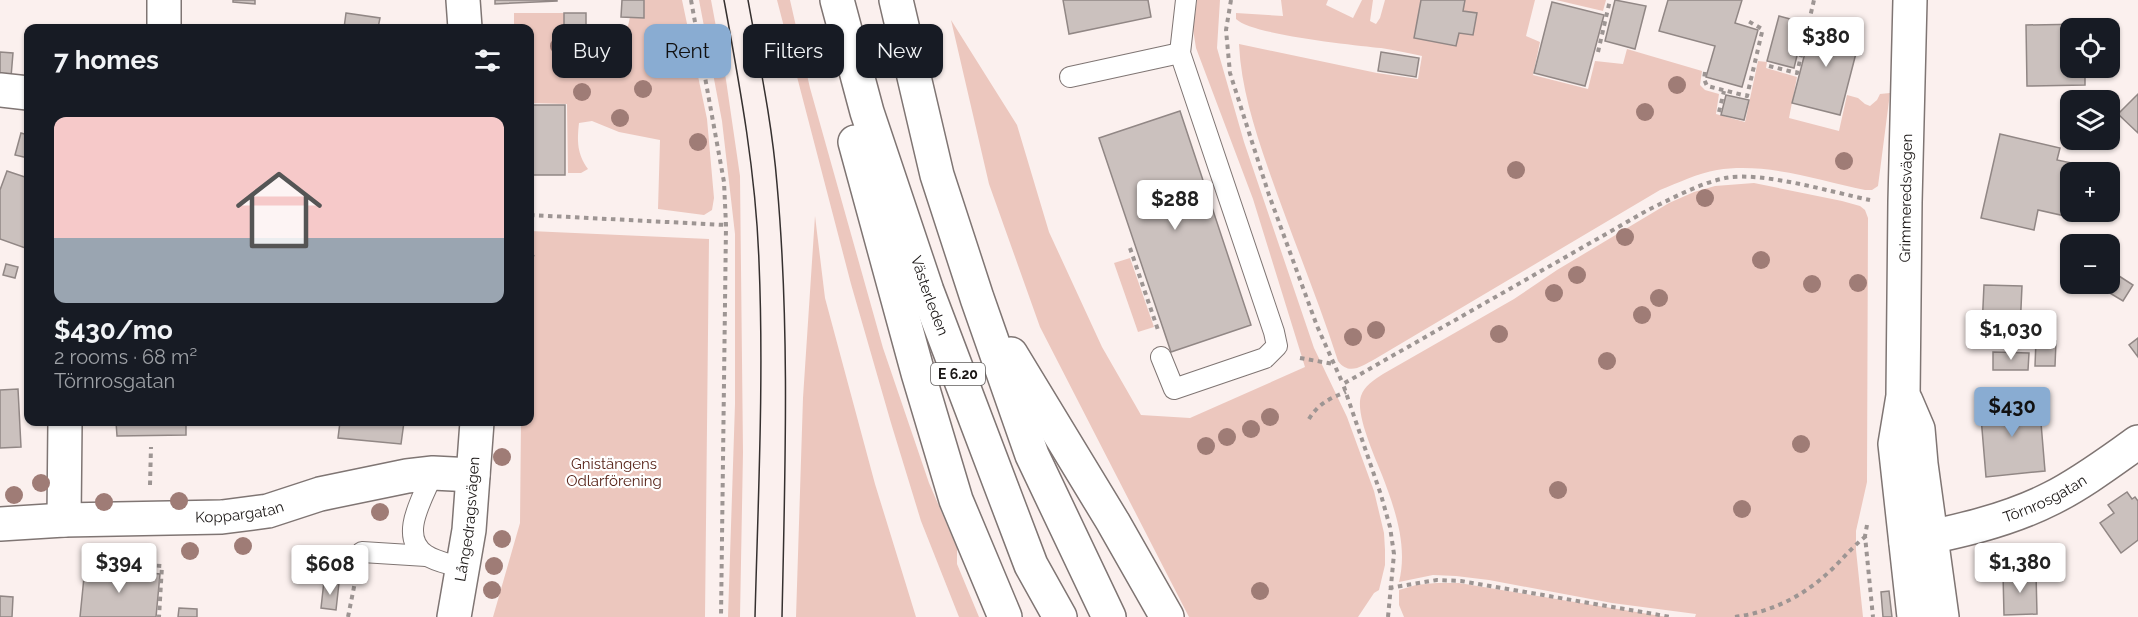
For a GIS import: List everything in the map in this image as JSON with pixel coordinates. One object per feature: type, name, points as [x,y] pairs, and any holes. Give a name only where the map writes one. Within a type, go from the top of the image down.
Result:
[{"type":"main road","points":[[164,0],[164,24]]},
{"type":"main road","points":[[463,0],[465,24]]},
{"type":"main road","points":[[836,0],[850,118],[879,232],[956,500],[1005,617]]},
{"type":"main road","name":"Västerleden","points":[[836,0],[867,112],[927,291],[1031,565],[1060,617]]},
{"type":"main road","name":"E 6.20","points":[[896,0],[937,175],[977,298],[1032,455],[1109,617]]},
{"type":"main road","name":"Grimmeredsvägen","points":[[1910,0],[1903,396],[1918,429],[1921,464],[1914,617]]},
{"type":"main road","points":[[0,90],[24,93]]},
{"type":"main road","points":[[977,298],[1113,522],[1167,617]]},
{"type":"main road","points":[[64,520],[65,426]]},
{"type":"main road","name":"Långedragsvägen","points":[[454,617],[469,530],[477,426]]},
{"type":"main road","name":"Törnrosgatan","points":[[1918,540],[1998,520],[2052,498],[2138,442]]},
{"type":"main road","name":"Koppargatan","points":[[0,524],[64,520],[222,518],[268,511],[320,494],[385,480],[433,473],[473,475]]},
{"type":"main road","name":"Grimmeredsvägen","points":[[1918,540],[1942,617]]},
{"type":"lane","points":[[1161,357],[1173,389],[1265,358],[1277,346],[1180,53],[1186,0]]},
{"type":"lane","points":[[1070,76],[1180,53]]},
{"type":"lane","points":[[426,556],[415,545],[412,530],[417,511],[433,473]]},
{"type":"lane","points":[[362,552],[426,556],[462,568]]},
{"type":"path","points":[[691,0],[724,182],[726,225],[721,617]]},
{"type":"path","points":[[1230,0],[1226,30],[1230,73],[1269,195],[1317,326],[1346,392],[1390,528],[1394,554],[1388,617]]},
{"type":"path","points":[[1598,52],[1610,0]]},
{"type":"path","points":[[1768,66],[1797,73],[1814,0]]},
{"type":"path","points":[[1705,72],[1704,80],[1707,86],[1747,96],[1762,32],[1762,29],[1748,21]]},
{"type":"path","points":[[1719,112],[1724,91]]},
{"type":"path","points":[[1343,384],[1648,210],[1696,188],[1725,178],[1750,176],[1877,201],[1905,202]]},
{"type":"path","points":[[534,215],[726,225]]},
{"type":"path","points":[[1130,248],[1158,330],[1161,357]]},
{"type":"path","points":[[1291,356],[1334,364]]},
{"type":"path","points":[[1309,419],[1326,400],[1346,392]]},
{"type":"path","points":[[159,617],[162,566],[134,564],[135,558],[160,531],[162,518]]},
{"type":"path","points":[[1735,617],[1771,609],[1793,599],[1821,579],[1854,546],[1873,531]]},
{"type":"path","points":[[348,617],[362,552]]},
{"type":"path","points":[[1389,588],[1437,580],[1461,581],[1671,617]]},
{"type":"green space","points":[[644,0],[682,0],[687,24],[644,24],[644,78],[698,78],[707,119],[714,198],[712,210],[704,215],[658,209],[660,140],[619,132],[592,121],[579,123],[579,147],[588,169],[581,173],[568,173],[567,104],[534,103],[534,24],[514,24],[514,13],[564,13],[564,24],[552,24],[552,78],[632,78],[630,17],[644,18]]},
{"type":"green space","points":[[699,0],[711,0],[716,24],[704,24]]},
{"type":"green space","points":[[777,0],[790,0],[795,24],[783,24]]},
{"type":"green space","points":[[1197,0],[1220,0],[1217,48],[1244,142],[1314,348],[1347,417],[1374,491],[1384,533],[1385,565],[1379,590],[1374,593],[1358,617],[1189,617],[1040,327],[989,184],[951,20],[1017,125],[1049,232],[1102,347],[1141,415],[1190,418],[1305,367],[1253,199],[1196,48],[1193,29]]},
{"type":"green space","points":[[1281,0],[1328,0],[1326,5],[1353,18],[1362,0],[1373,0],[1370,21],[1376,24],[1385,0],[1535,0],[1526,36],[1540,42],[1533,75],[1588,89],[1595,61],[1623,64],[1627,49],[1702,71],[1700,85],[1705,90],[1719,94],[1716,114],[1745,122],[1758,61],[1767,62],[1766,68],[1797,77],[1789,118],[1839,131],[1847,95],[1858,98],[1870,106],[1880,94],[1890,93],[1878,186],[1872,190],[1865,190],[1792,173],[1754,168],[1717,170],[1695,176],[1660,190],[1370,362],[1360,367],[1347,368],[1338,361],[1263,153],[1245,91],[1239,44],[1377,73],[1418,79],[1422,56],[1282,34],[1246,25],[1236,19],[1236,13],[1283,16]]},
{"type":"green space","points":[[1556,0],[1606,0],[1603,11]]},
{"type":"green space","points":[[714,78],[726,78],[740,176],[743,452],[740,617],[728,617],[735,404],[735,234],[722,121]]},
{"type":"green space","points":[[797,78],[808,78],[883,348],[929,483],[957,548],[957,564],[979,617],[959,617],[921,521],[851,284]]},
{"type":"green space","points":[[1754,183],[1860,206],[1865,210],[1868,218],[1867,482],[1856,531],[1863,617],[1695,617],[1696,614],[1612,603],[1456,576],[1433,575],[1399,582],[1402,555],[1399,528],[1361,413],[1361,396],[1367,386],[1383,374],[1514,299],[1557,270],[1669,203],[1715,186]]},
{"type":"green space","points":[[815,216],[825,298],[875,484],[916,617],[796,617],[803,398]]},
{"type":"green space","name":"Gnistängens Odlarförening","points":[[534,231],[709,239],[705,617],[493,617],[520,523],[521,426],[534,426]]},
{"type":"green space","points":[[1130,258],[1154,327],[1138,332],[1114,263]]},
{"type":"green space","points":[[1436,583],[1459,583],[1667,617],[1404,617],[1399,605],[1399,590]]},
{"type":"building","points":[[233,0],[255,0],[255,4],[233,2]]},
{"type":"building","points":[[495,0],[557,0],[557,1],[495,4]]},
{"type":"building","points":[[622,0],[644,0],[644,18],[621,17]]},
{"type":"building","points":[[1063,0],[1148,0],[1151,17],[1069,34]]},
{"type":"building","points":[[1421,0],[1465,0],[1463,11],[1477,13],[1473,35],[1459,33],[1456,46],[1414,38]]},
{"type":"building","points":[[1615,0],[1646,6],[1635,49],[1605,41]]},
{"type":"building","points":[[1668,0],[1742,0],[1735,23],[1758,30],[1742,87],[1706,77],[1715,46],[1659,31]]},
{"type":"building","points":[[1552,2],[1604,15],[1585,86],[1534,73]]},
{"type":"building","points":[[346,13],[380,18],[379,24],[345,24]]},
{"type":"building","points":[[564,13],[586,13],[586,24],[564,24]]},
{"type":"building","points":[[1779,16],[1805,23],[1794,68],[1767,61]]},
{"type":"building","points":[[1813,22],[1861,34],[1840,115],[1792,103]]},
{"type":"building","points":[[2060,24],[2060,78],[2085,78],[2085,85],[2027,86],[2026,25]]},
{"type":"building","points":[[0,52],[13,53],[11,77],[0,76]]},
{"type":"building","points":[[1381,52],[1419,58],[1416,77],[1378,71]]},
{"type":"building","points":[[2138,94],[2138,133],[2120,116],[2120,112]]},
{"type":"building","points":[[1726,95],[1749,100],[1744,120],[1721,115]]},
{"type":"building","points":[[534,105],[565,105],[565,175],[534,175]]},
{"type":"building","points":[[1180,111],[1251,325],[1171,352],[1099,138]]},
{"type":"building","points":[[21,133],[24,134],[24,157],[15,155]]},
{"type":"building","points":[[2000,134],[2060,148],[2057,160],[2067,162],[2060,162],[2060,215],[2038,210],[2034,230],[1981,218]]},
{"type":"building","points":[[7,171],[24,177],[24,248],[0,239],[0,190]]},
{"type":"building","points":[[6,264],[18,267],[15,278],[3,275]]},
{"type":"building","points":[[2120,277],[2133,285],[2123,301],[2111,294],[2120,294]]},
{"type":"building","points":[[1984,285],[2022,286],[2020,330],[1982,328]]},
{"type":"building","points":[[2138,338],[2138,357],[2129,345]]},
{"type":"building","points":[[2036,340],[2056,341],[2055,366],[2035,366]]},
{"type":"building","points":[[1993,352],[2029,353],[2028,370],[1993,370]]},
{"type":"building","points":[[18,389],[21,447],[0,448],[0,390]]},
{"type":"building","points":[[2039,399],[2045,471],[1986,477],[1980,405]]},
{"type":"building","points":[[116,426],[186,426],[186,435],[117,436]]},
{"type":"building","points":[[340,426],[403,426],[401,444],[338,438]]},
{"type":"building","points":[[2127,492],[2132,499],[2135,497],[2138,501],[2138,540],[2121,553],[2100,523],[2114,513],[2108,505]]},
{"type":"building","points":[[85,567],[160,574],[156,617],[80,617]]},
{"type":"building","points":[[2036,573],[2037,614],[2004,615],[2003,574]]},
{"type":"building","points":[[324,581],[339,583],[336,610],[321,608]]},
{"type":"building","points":[[1889,591],[1892,617],[1883,617],[1881,592]]},
{"type":"building","points":[[0,596],[13,597],[12,617],[0,617]]},
{"type":"building","points":[[179,608],[197,609],[197,617],[178,617]]},
{"type":"tram line","points":[[724,0],[751,163],[759,262],[761,395],[755,617]]},
{"type":"tram line","points":[[748,0],[772,138],[784,292],[786,400],[782,617]]}]
